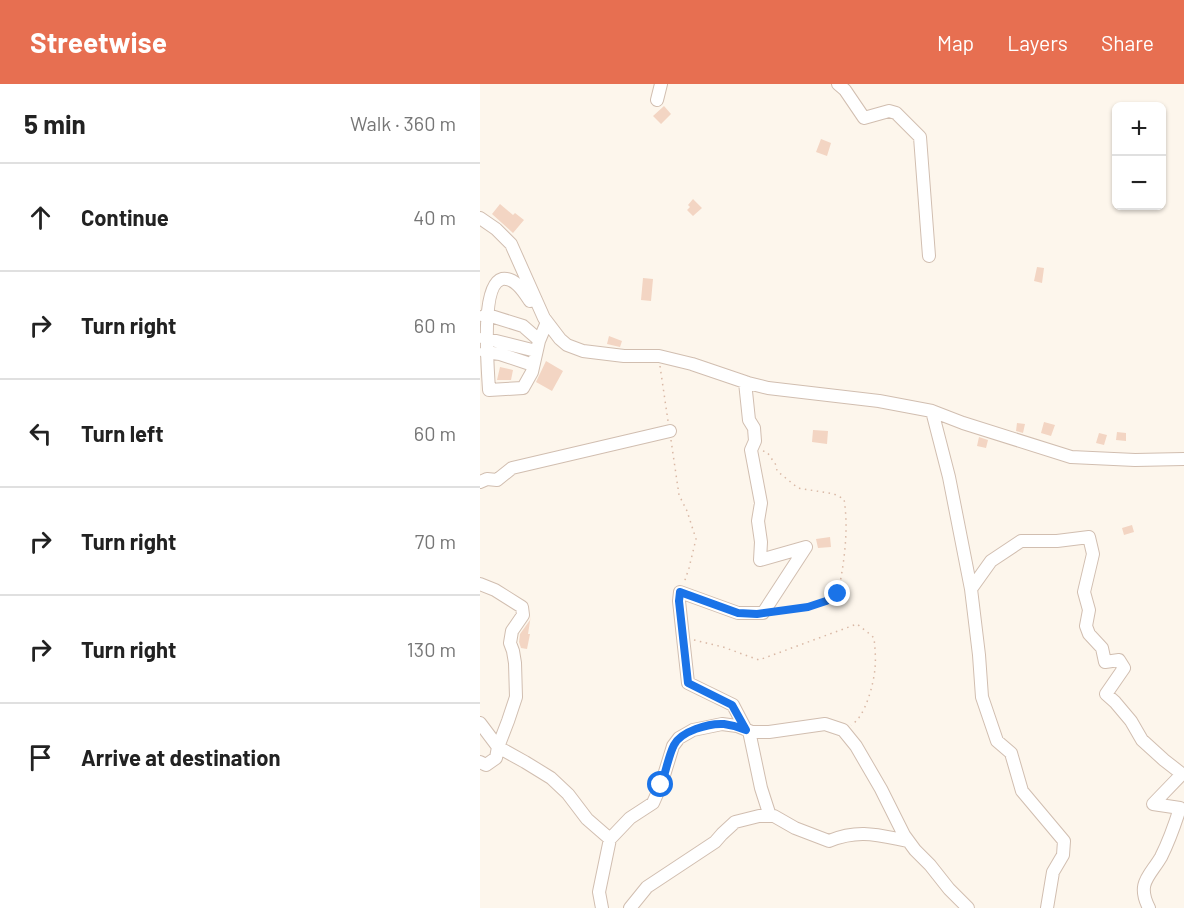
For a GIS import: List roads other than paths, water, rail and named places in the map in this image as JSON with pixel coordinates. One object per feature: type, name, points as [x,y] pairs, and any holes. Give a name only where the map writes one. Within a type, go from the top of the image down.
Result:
[{"type":"street","points":[[657,100],[661,84]]},
{"type":"street","points":[[838,84],[845,90],[864,118],[889,111],[896,112],[920,137],[929,256]]},
{"type":"street","points":[[480,218],[496,229],[511,244],[545,320],[532,372],[523,388],[489,390],[484,316],[491,290],[498,280],[505,279],[521,288],[533,305],[545,320],[560,339],[567,345],[583,351],[624,356],[659,356],[768,388],[879,400],[932,411],[1071,457],[1135,460],[1184,459]]},
{"type":"street","points":[[484,316],[492,316],[523,326],[538,345]]},
{"type":"street","points":[[484,338],[538,345]]},
{"type":"street","points":[[485,352],[500,354],[533,365]]},
{"type":"street","points":[[745,382],[749,420],[755,434],[751,450],[761,503],[758,521],[761,542],[760,560],[806,547],[763,613],[738,613],[680,592],[679,601],[688,683],[732,705],[748,730],[770,816]]},
{"type":"street","points":[[932,411],[949,477],[971,589],[982,697],[997,741],[1011,753],[1022,791],[1064,841],[1063,855],[1053,872],[1047,908]]},
{"type":"street","points":[[480,482],[497,480],[512,468],[670,430]]},
{"type":"street","points":[[971,589],[991,561],[1021,541],[1057,541],[1089,537],[1093,554],[1084,592],[1089,610],[1086,626],[1089,634],[1102,648],[1105,662],[1119,660],[1124,668],[1106,694],[1131,721],[1142,740],[1182,774],[1153,804]]},
{"type":"street","points":[[480,584],[495,590],[522,607],[523,615],[512,631],[510,643],[515,663],[516,697],[496,758],[486,765],[480,762]]},
{"type":"street","points":[[480,723],[498,747],[551,778],[568,794],[587,819],[610,839]]},
{"type":"street","points":[[600,907],[599,892],[610,839],[630,818],[653,803],[673,746],[679,738],[693,730],[722,724],[769,732],[825,724],[843,730],[856,746],[908,841],[949,890],[968,908]]},
{"type":"street","points":[[1153,804],[1184,780]]},
{"type":"street","points":[[1149,908],[1145,901],[1145,881],[1175,826],[1180,808],[1153,804]]},
{"type":"street","points":[[630,908],[647,887],[715,842],[735,822],[759,816],[774,816],[795,828],[829,841],[843,836],[861,834],[908,841]]}]
